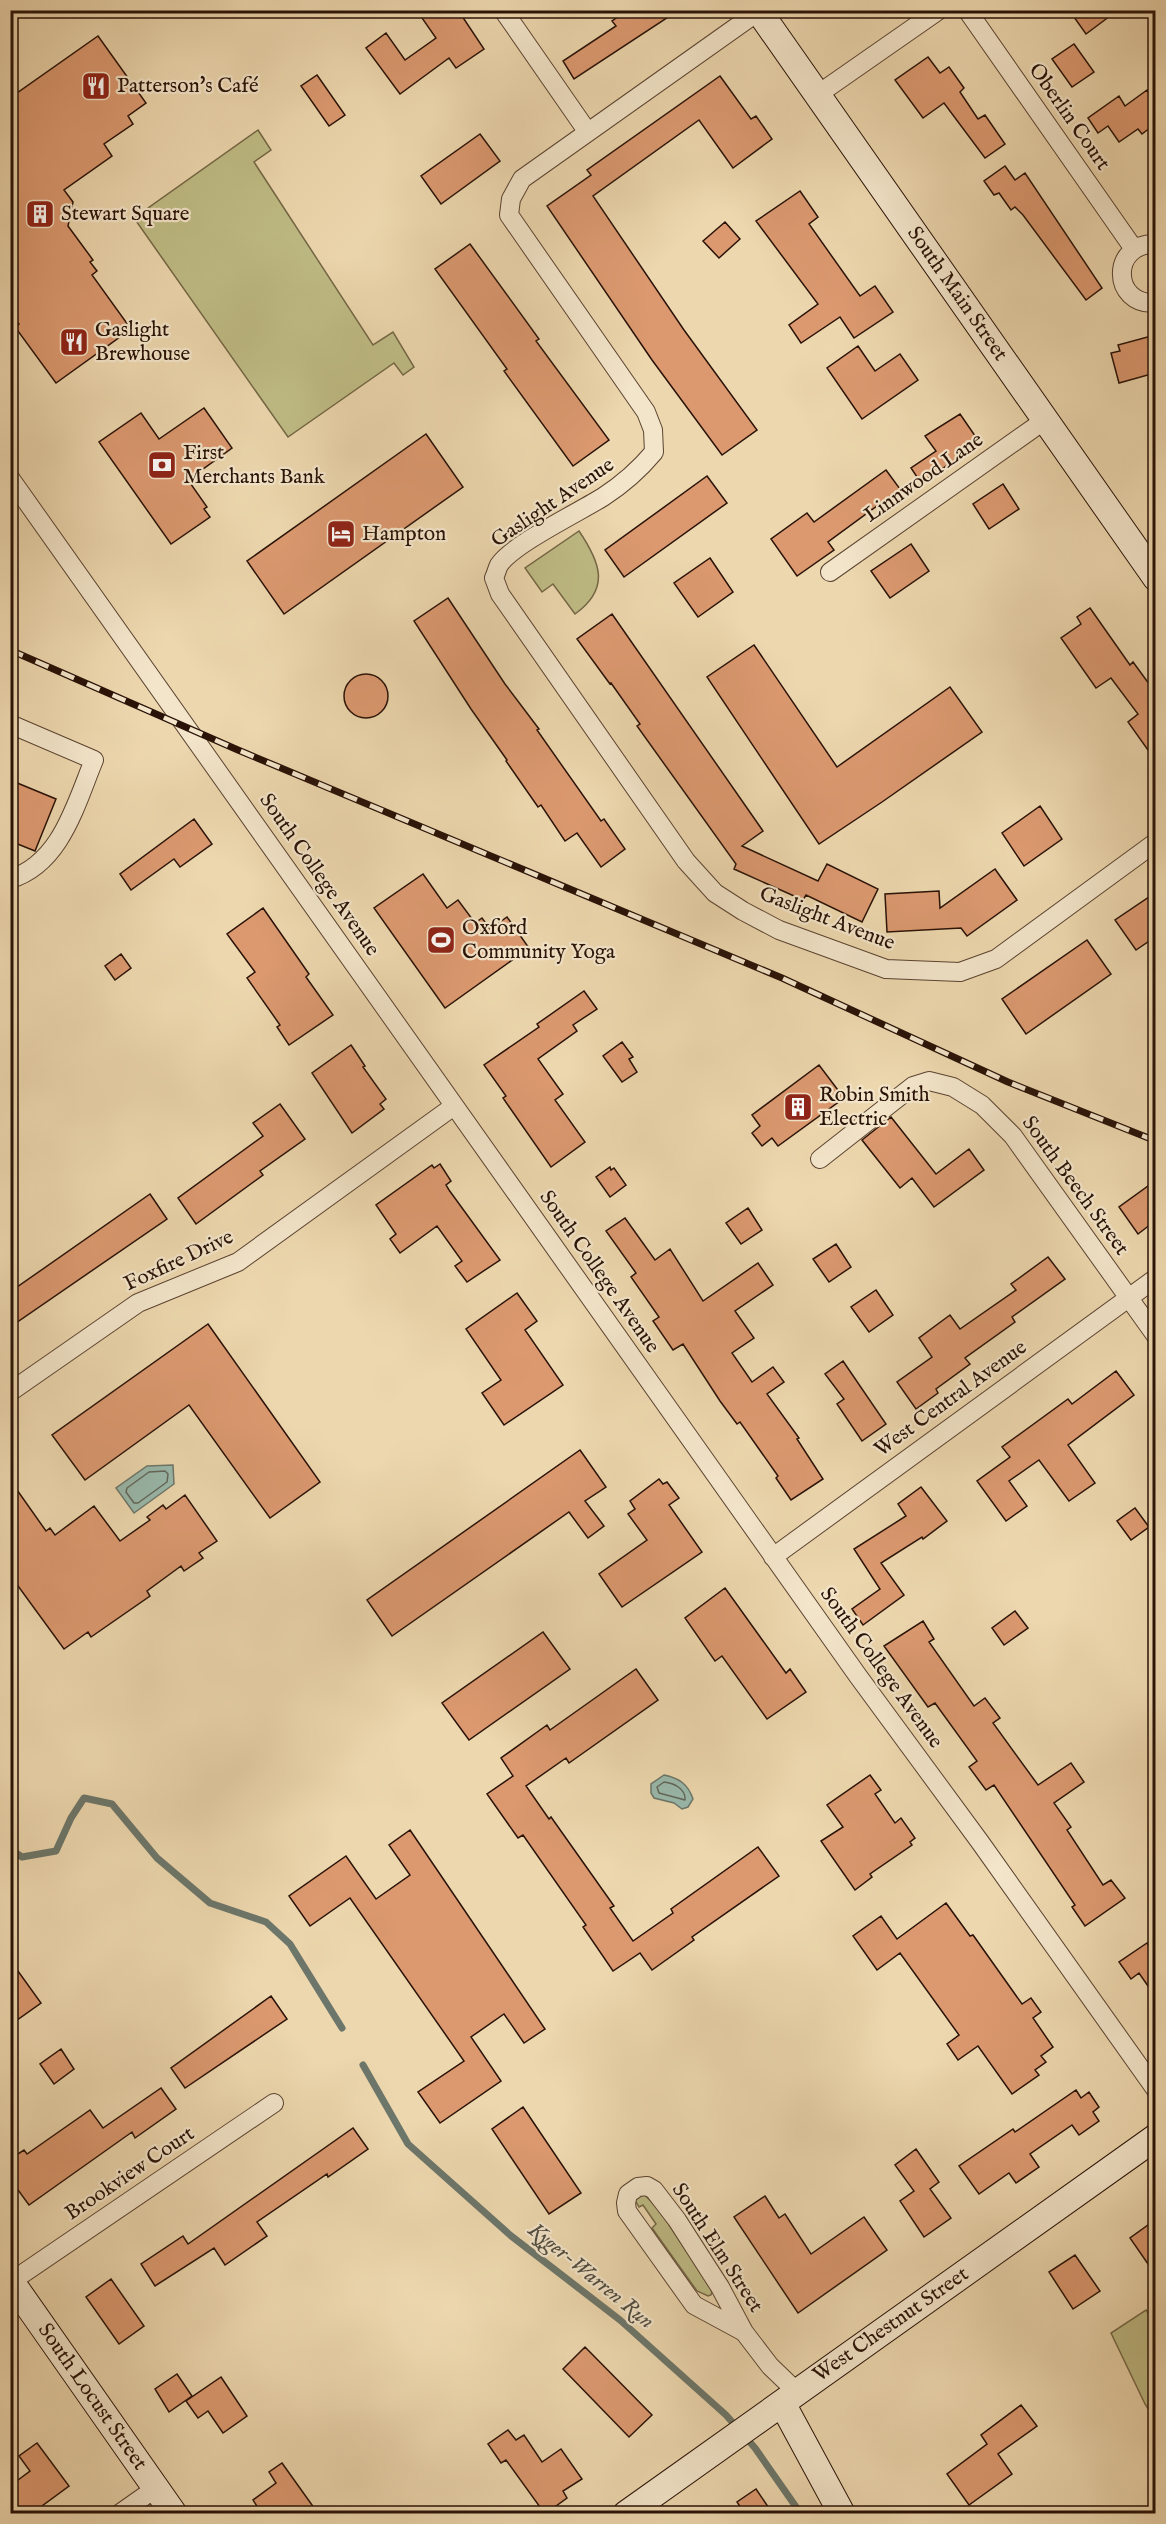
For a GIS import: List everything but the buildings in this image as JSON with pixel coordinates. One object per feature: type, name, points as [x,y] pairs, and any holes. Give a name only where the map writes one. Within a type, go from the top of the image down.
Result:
[{"type":"main road","name":"South Main Street","points":[[758,11],[1154,573]]},
{"type":"main road","name":"West Chestnut Street","points":[[626,2514],[1155,2137]]},
{"type":"main road","name":"South Locust Street","points":[[11,2281],[174,2514]]},
{"type":"main road","points":[[790,2397],[842,2514]]},
{"type":"street","points":[[503,10],[587,131]]},
{"type":"street","points":[[817,95],[939,10]]},
{"type":"street","name":"Oberlin Court","points":[[967,10],[1134,249]]},
{"type":"street","name":"Gaslight Avenue","points":[[758,11],[522,179],[511,199],[509,215],[646,412],[653,430],[654,452],[636,474],[602,498],[571,513],[512,553],[500,564],[494,578],[500,594],[686,861],[715,893],[779,930],[886,969],[960,972],[996,959],[1155,842]]},
{"type":"street","points":[[1155,244],[1143,244],[1134,249],[1122,264],[1123,283],[1134,299],[1143,303],[1155,303]]},
{"type":"street","name":"Linnwood Lane","points":[[830,572],[1045,420]]},
{"type":"street","name":"South College Avenue","points":[[10,478],[773,1557],[1155,2090]]},
{"type":"street","points":[[10,724],[94,760],[62,837],[51,853],[18,877],[10,879]]},
{"type":"street","name":"South Beech Street","points":[[820,1159],[913,1086],[929,1081],[953,1087],[982,1105],[1013,1136],[1155,1336]]},
{"type":"street","name":"Foxfire Drive","points":[[10,1392],[138,1303],[238,1262],[454,1106]]},
{"type":"street","name":"West Central Avenue","points":[[773,1557],[1155,1278]]},
{"type":"street","name":"Brookview Court","points":[[11,2281],[274,2103]]},
{"type":"street","name":"South Elm Street","points":[[744,2332],[694,2305],[627,2211],[628,2194],[638,2187],[647,2186],[654,2190],[689,2239],[744,2332],[790,2397]]},
{"type":"street","points":[[119,2514],[156,2488]]},
{"type":"shaded area","points":[[258,130],[271,150],[254,162],[373,345],[393,332],[414,367],[403,375],[394,363],[288,437],[134,218]]},
{"type":"shaded area","points":[[579,531],[596,564],[598,584],[594,594],[575,614],[553,584],[542,592],[525,568]]},
{"type":"shaded area","points":[[645,2195],[659,2210],[713,2289],[711,2295],[697,2291],[652,2228],[656,2224],[643,2205],[639,2207],[635,2200],[636,2197]]},
{"type":"shaded area","points":[[1146,2310],[1155,2323],[1155,2420],[1111,2333]]},
{"type":"water","points":[[173,1465],[174,1484],[134,1513],[116,1488],[147,1466]]},
{"type":"water","points":[[664,1775],[686,1786],[693,1799],[688,1807],[682,1809],[674,1803],[654,1798],[651,1793],[651,1784]]},
{"type":"waterway","name":"Kyger-Warren Run","points":[[10,1849],[22,1857],[56,1851],[71,1818],[84,1798],[112,1804],[157,1858],[210,1903],[266,1922],[290,1944],[342,2028]]},
{"type":"waterway","name":"Kyger-Warren Run","points":[[363,2065],[408,2144],[510,2235],[620,2320],[726,2415],[755,2448],[801,2514]]},
{"type":"railway","points":[[10,650],[238,750],[782,978],[1008,1082],[1156,1141]]},
{"type":"place","name":"Patterson's Café","points":[[96,86]]},
{"type":"place","name":"Stewart Square","points":[[40,214]]},
{"type":"place","name":"Gaslight Brewhouse","points":[[74,342]]},
{"type":"place","name":"First Merchants Bank","points":[[162,465]]},
{"type":"place","name":"Hampton","points":[[341,534]]},
{"type":"place","name":"Oxford Community Yoga","points":[[441,940]]},
{"type":"place","name":"Robin Smith Electric","points":[[798,1107]]}]
